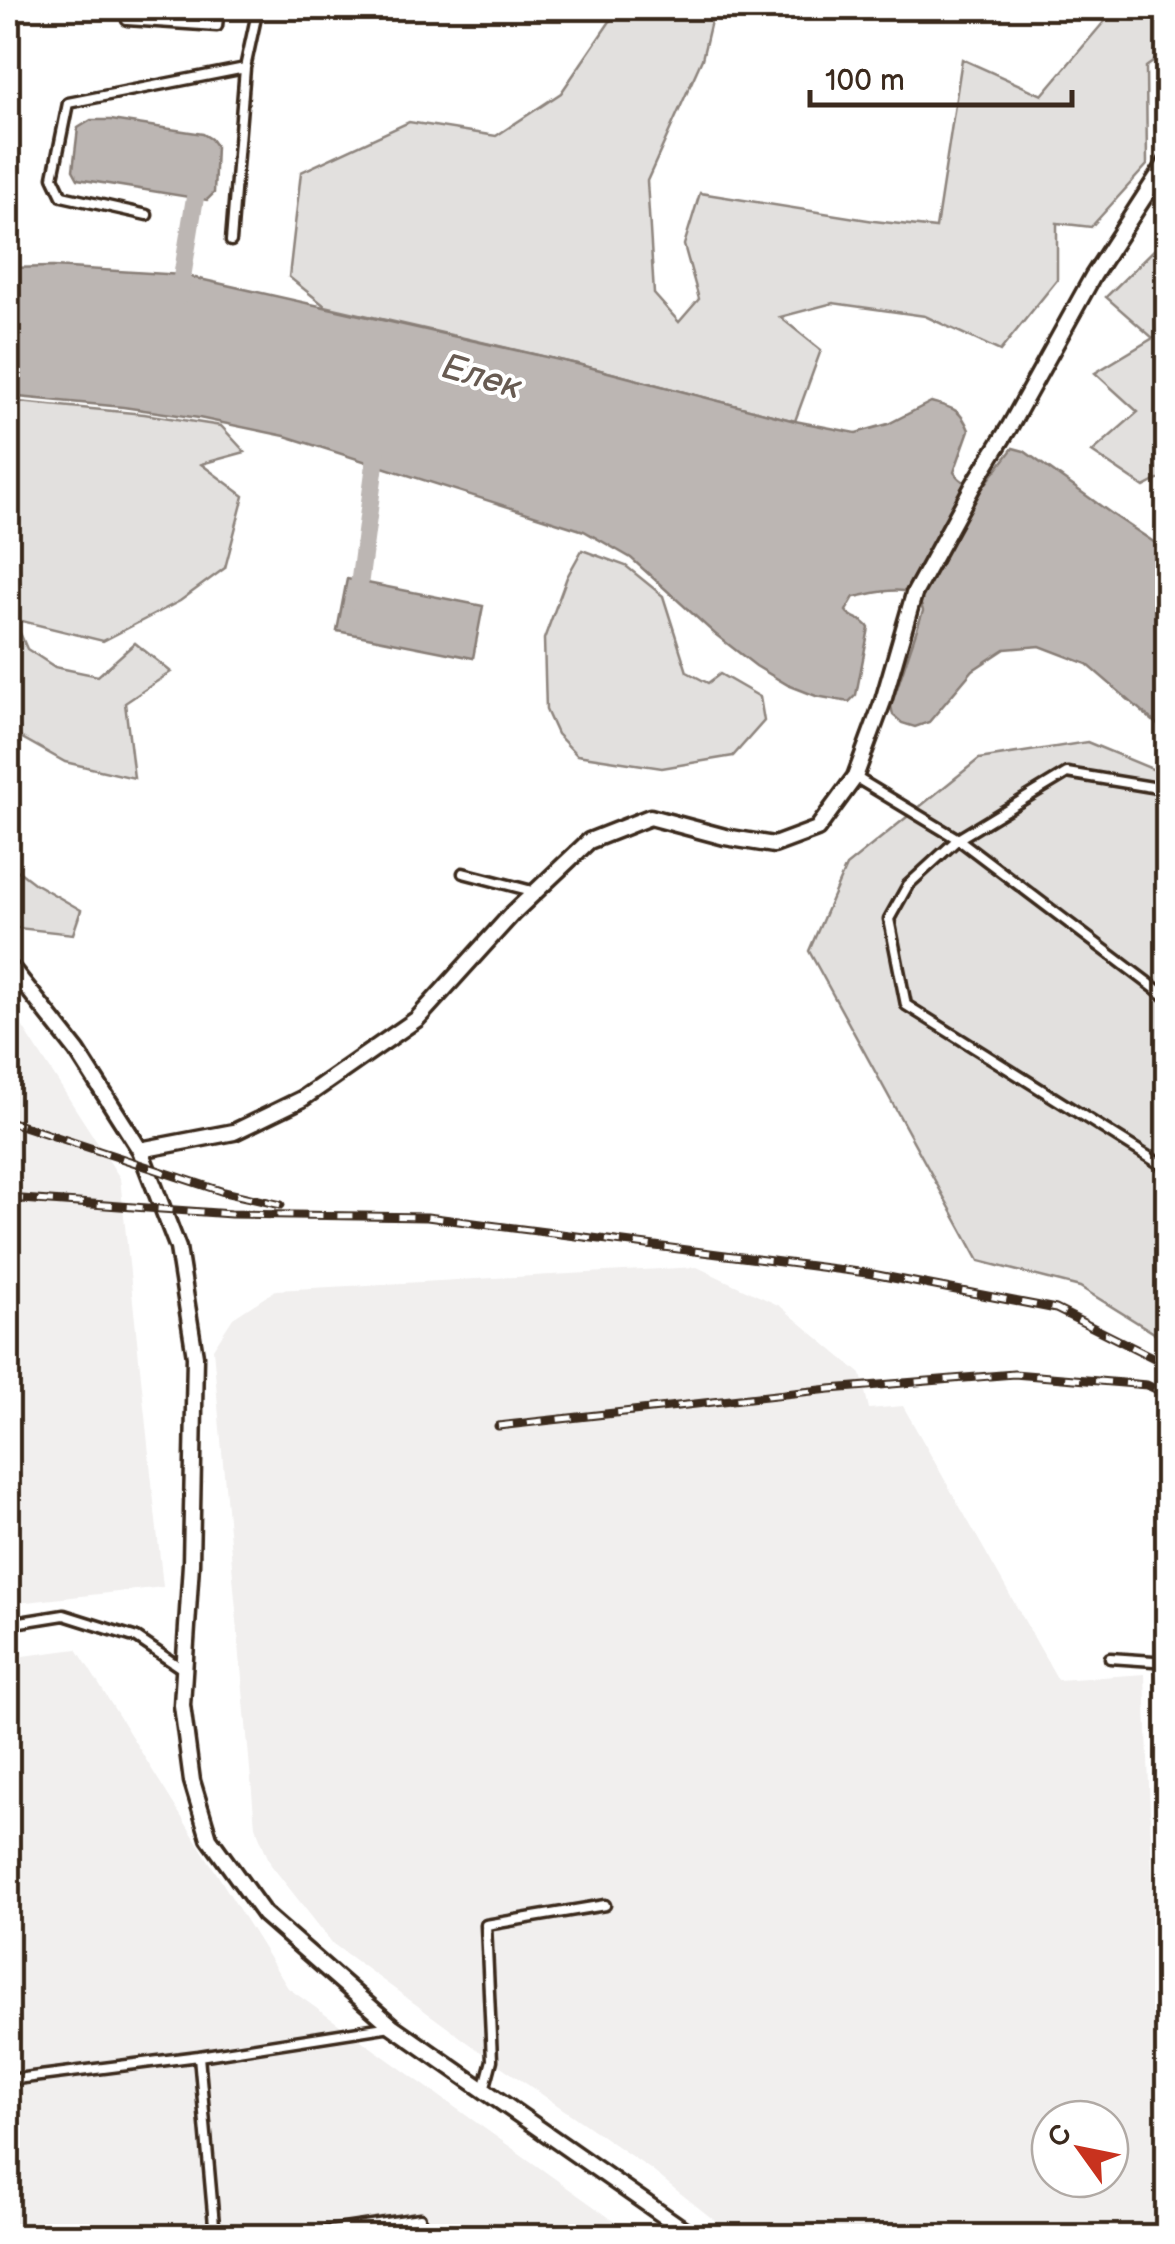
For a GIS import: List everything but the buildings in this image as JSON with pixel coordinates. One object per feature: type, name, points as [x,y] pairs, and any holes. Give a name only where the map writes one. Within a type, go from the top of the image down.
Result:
[{"type":"street","points":[[140,1150],[234,1132],[302,1098],[417,1019],[589,841],[650,817],[725,838],[774,845],[817,829],[855,776],[884,702],[914,594],[1094,276],[1168,160]]},
{"type":"street","points":[[8,971],[14,971],[77,1051],[140,1150],[178,1248],[195,1356],[191,1564],[182,1705],[192,1780],[209,1838],[264,1914],[392,2026],[693,2236]]},
{"type":"lane","points":[[128,8],[127,20],[217,26],[219,8]]},
{"type":"lane","points":[[230,240],[245,68],[258,8]]},
{"type":"lane","points":[[146,215],[62,196],[53,177],[68,103],[245,68]]},
{"type":"lane","points":[[1168,792],[1066,773],[958,838],[908,885],[889,920],[906,1005],[1168,1169]]},
{"type":"lane","points":[[855,776],[958,838],[1168,998]]},
{"type":"lane","points":[[462,873],[536,892]]},
{"type":"lane","points":[[8,1624],[64,1615],[137,1638],[184,1670]]},
{"type":"lane","points":[[1110,1658],[1168,1662]]},
{"type":"lane","points":[[484,2090],[492,2060],[486,1925],[605,1905]]},
{"type":"lane","points":[[8,2080],[392,2026]]},
{"type":"lane","points":[[199,2056],[216,2236]]},
{"type":"lane","points":[[295,2236],[420,2218],[423,2236]]},
{"type":"shaded area","points":[[619,8],[714,8],[702,59],[647,181],[654,294],[679,322],[699,299],[684,245],[700,193],[936,228],[962,59],[1042,95],[1119,8],[1167,8],[1167,52],[1146,67],[1147,165],[1091,227],[1057,223],[1057,280],[1000,351],[925,316],[833,303],[780,317],[821,350],[795,421],[577,364],[325,306],[289,277],[301,172],[409,122],[496,136],[561,93]]},
{"type":"shaded area","points":[[1167,237],[1167,475],[1144,487],[1092,452],[1138,412],[1095,373],[1153,338],[1106,297]]},
{"type":"shaded area","points":[[8,401],[221,426],[245,452],[201,464],[244,496],[225,568],[180,601],[103,641],[14,619],[27,649],[55,667],[98,676],[135,643],[171,672],[125,703],[134,778],[65,762],[8,730]]},
{"type":"shaded area","points":[[582,550],[626,566],[663,596],[687,672],[708,683],[720,674],[760,697],[764,721],[733,756],[662,768],[577,755],[557,734],[546,710],[544,639],[567,577]]},
{"type":"shaded area","points":[[1087,742],[1167,775],[1167,1341],[1080,1287],[979,1261],[809,951],[846,866],[979,759]]},
{"type":"shaded area","points":[[8,863],[81,910],[73,934],[8,927]]},
{"type":"shaded area","points":[[8,1004],[120,1178],[163,1587],[8,1604]]},
{"type":"shaded area","points":[[697,1267],[780,1306],[861,1374],[869,1409],[903,1406],[1058,1680],[1145,1674],[1165,2236],[734,2236],[650,2169],[333,1944],[271,1865],[255,1826],[213,1349],[233,1318],[276,1290]]},
{"type":"shaded area","points":[[77,1649],[288,1988],[635,2236],[8,2236],[8,1658]]},
{"type":"water","points":[[91,120],[203,134],[216,146],[214,193],[207,200],[78,179],[73,170],[78,128]]},
{"type":"water","name":"Елек","points":[[8,268],[182,275],[577,364],[856,433],[888,424],[931,402],[950,408],[959,413],[969,430],[954,472],[963,481],[984,486],[1013,448],[1024,451],[1167,551],[1167,733],[1087,664],[1040,646],[1005,649],[973,670],[929,722],[915,727],[902,723],[893,715],[891,706],[923,611],[919,601],[904,591],[854,597],[846,611],[869,628],[856,695],[849,702],[816,696],[756,666],[631,558],[584,531],[285,436],[123,407],[8,396]]},
{"type":"water","points":[[347,579],[483,606],[473,658],[337,631]]},
{"type":"waterway","points":[[179,296],[198,179]]},
{"type":"waterway","points":[[360,602],[357,601],[378,441]]},
{"type":"railway","points":[[8,1121],[224,1192],[281,1205]]},
{"type":"railway","points":[[8,1198],[231,1214],[427,1217],[867,1273],[1056,1309],[1168,1367]]},
{"type":"railway","points":[[498,1426],[830,1389],[1014,1374],[1147,1385],[1168,1395]]}]
